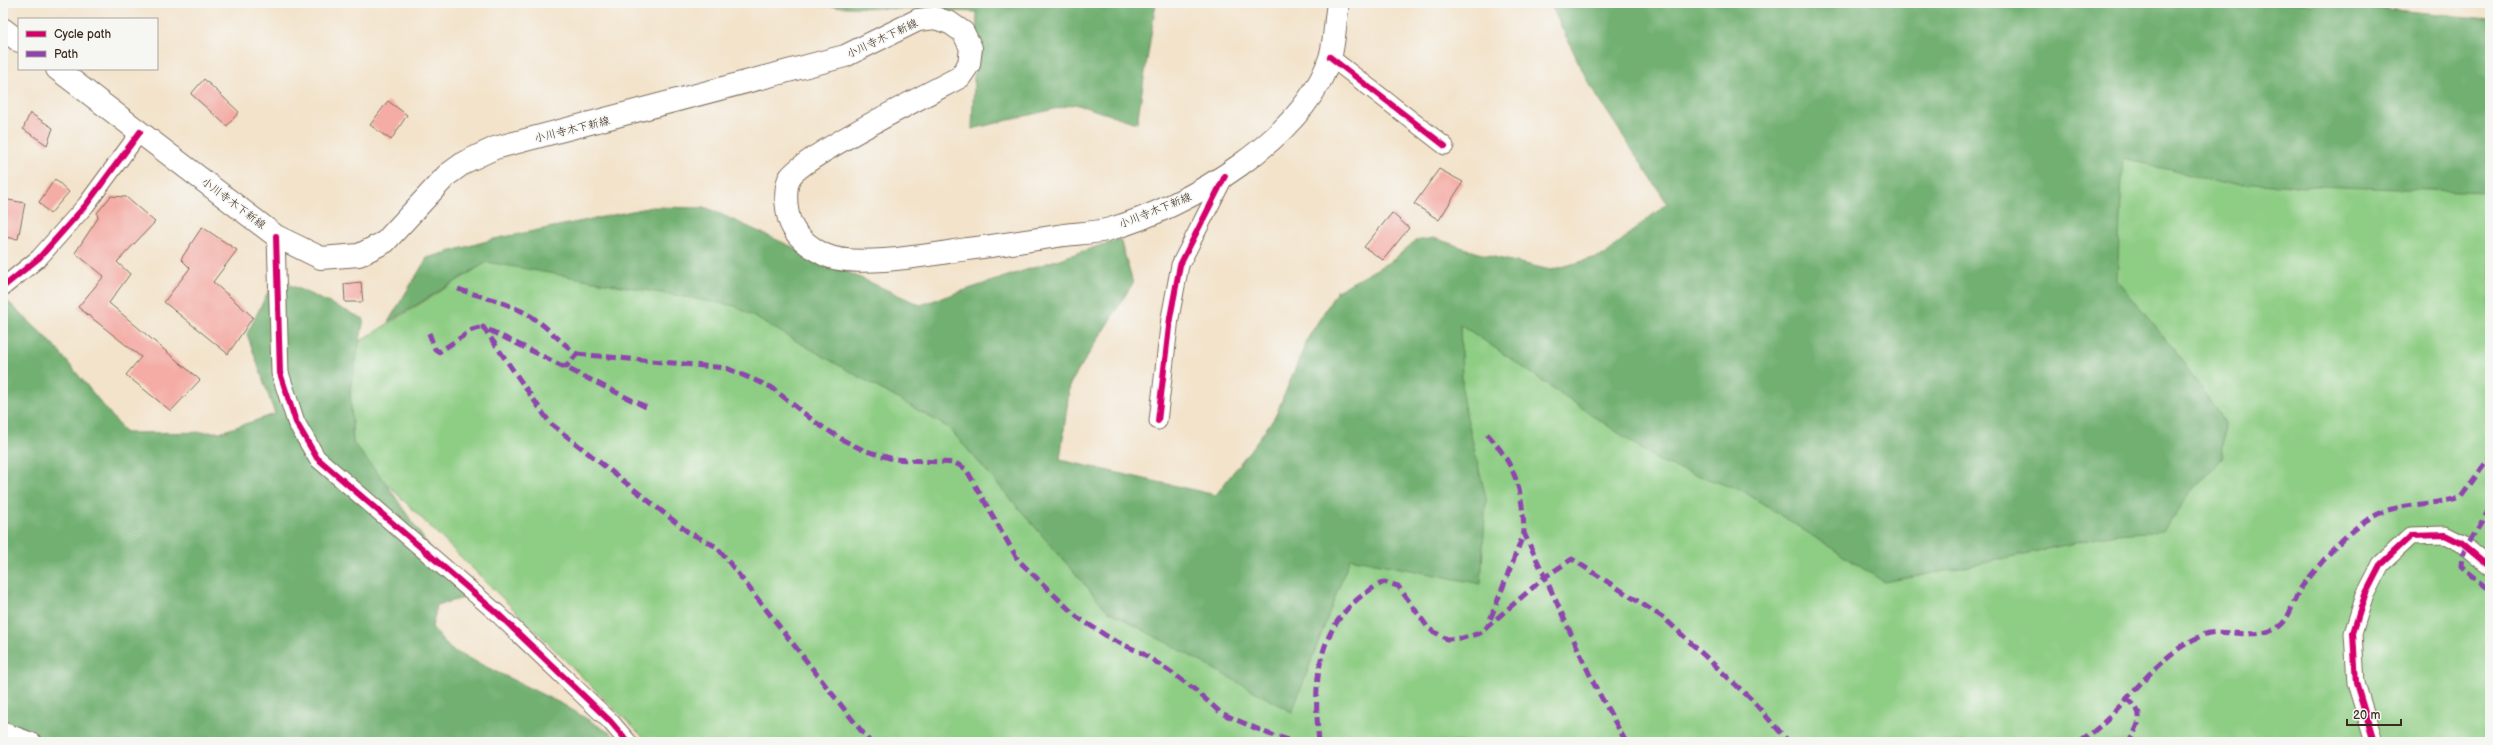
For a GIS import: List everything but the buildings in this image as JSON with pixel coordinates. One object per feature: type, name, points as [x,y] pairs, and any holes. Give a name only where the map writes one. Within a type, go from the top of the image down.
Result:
[{"type":"main road","name":"小川寺木下新線","points":[[58,70],[276,236],[321,258],[359,255],[385,242],[446,175],[464,162],[495,148],[845,56],[918,20],[935,18],[950,23],[963,32],[971,48],[970,64],[960,77],[811,158],[789,178],[786,200],[792,227],[803,240],[826,255],[856,260],[902,259],[1109,229],[1186,200],[1225,176],[1265,145],[1294,117],[1320,80],[1330,57],[1338,3]]},
{"type":"main road","points":[[3,28],[18,40]]},
{"type":"street","points":[[1330,57],[1445,146]]},
{"type":"street","points":[[3,287],[39,258],[86,205],[140,132]]},
{"type":"street","points":[[1158,421],[1170,318],[1180,265],[1225,176]]},
{"type":"street","points":[[276,236],[280,373],[296,422],[316,458],[497,613],[610,721],[628,742]]},
{"type":"street","points":[[2374,742],[2356,683],[2353,633],[2365,595],[2381,564],[2411,536],[2445,535],[2461,542],[2490,567]]},
{"type":"street","points":[[3,731],[33,742]]},
{"type":"green space","points":[[820,3],[1156,3],[1137,123],[1075,104],[972,129],[977,12],[822,6]]},
{"type":"green space","points":[[1550,3],[2325,3],[2490,19],[2490,192],[2221,183],[2123,158],[2117,280],[2178,355],[2225,423],[2222,459],[2191,491],[2163,531],[2115,534],[1956,569],[1884,582],[1743,491],[1662,463],[1460,324],[1463,401],[1486,498],[1481,584],[1350,558],[1292,712],[1107,610],[949,428],[735,306],[487,262],[388,322],[427,258],[494,239],[652,207],[707,208],[920,305],[1120,239],[1133,283],[1070,384],[1060,460],[1216,495],[1275,417],[1308,338],[1337,291],[1393,260],[1415,241],[1434,238],[1485,255],[1551,270],[1604,255],[1667,203],[1589,84]]},
{"type":"green space","points":[[2148,104],[2490,150],[2490,742],[648,742],[385,482],[353,443],[350,390],[357,343],[487,262],[788,297],[1279,659],[1436,287],[2065,257]]},
{"type":"green space","points":[[275,278],[364,319],[350,390],[353,443],[385,482],[464,598],[437,605],[432,627],[450,649],[564,705],[625,742],[3,742],[3,297],[51,342],[126,433],[221,432],[275,414],[247,334]]},
{"type":"marked path","points":[[458,289],[503,303],[534,318],[577,354],[565,368]]},
{"type":"marked path","points":[[429,333],[435,349],[439,352],[472,330],[483,327]]},
{"type":"marked path","points":[[646,407],[483,327],[550,423],[688,532],[717,547],[870,742]]},
{"type":"marked path","points":[[577,354],[726,368],[771,387],[815,422],[843,440],[863,450],[893,459],[955,463],[966,469],[1018,560],[1077,617],[1113,640],[1142,653],[1171,672],[1194,689],[1221,713],[1269,734],[1296,742]]},
{"type":"marked path","points":[[1487,434],[1505,457],[1516,480],[1522,505],[1524,533]]},
{"type":"marked path","points":[[2080,742],[2111,715],[2153,670],[2185,645],[2203,635],[2210,633],[2219,632],[2248,634],[2268,632],[2277,628],[2286,619],[2300,589],[2332,550],[2354,529],[2378,514],[2392,509],[2461,497],[2490,457]]},
{"type":"marked path","points":[[2490,508],[2462,555],[2461,566],[2490,590]]},
{"type":"marked path","points":[[1319,742],[1317,717],[1319,671],[1324,650],[1332,630],[1345,612],[1362,596],[1384,582],[1398,586],[1429,629],[1447,639],[1463,638],[1480,633],[1545,577],[1524,533],[1488,625]]},
{"type":"marked path","points":[[1626,742],[1594,684],[1545,577],[1572,559],[1664,618],[1751,699],[1789,742]]},
{"type":"marked path","points":[[2126,698],[2132,703],[2139,713],[2136,729],[2129,742]]},
{"type":"cycle path","points":[[1330,57],[1445,146]]},
{"type":"cycle path","points":[[3,287],[39,258],[86,205],[140,132]]},
{"type":"cycle path","points":[[1158,421],[1170,318],[1180,265],[1225,176]]},
{"type":"cycle path","points":[[276,236],[280,373],[296,422],[317,458],[497,613],[610,721],[628,742]]},
{"type":"cycle path","points":[[2374,742],[2356,683],[2353,633],[2365,595],[2381,564],[2411,536],[2445,535],[2461,543],[2490,567]]}]
